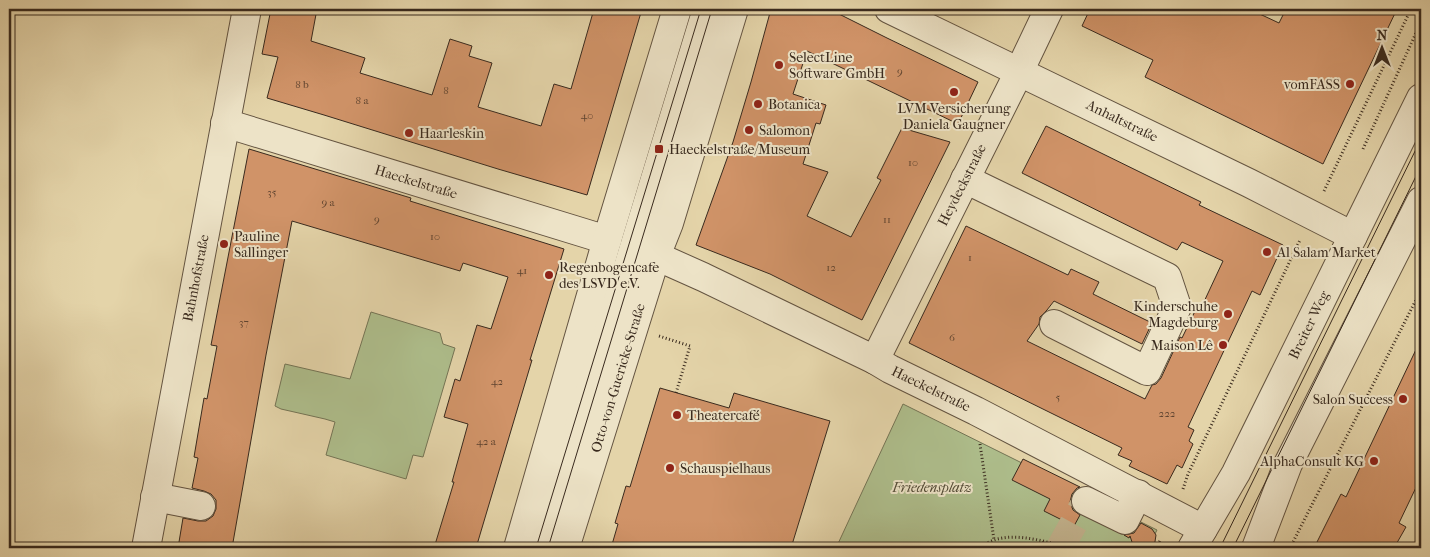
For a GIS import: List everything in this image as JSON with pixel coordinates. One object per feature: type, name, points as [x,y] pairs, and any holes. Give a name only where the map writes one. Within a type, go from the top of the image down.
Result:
[{"type":"street","name":"Bahnhofstraße","points":[[146,548],[247,9]]},
{"type":"street","points":[[518,548],[607,240],[677,9]]},
{"type":"street","points":[[542,548],[707,9]]},
{"type":"street","name":"Otto-von-Guericke-Straße","points":[[566,548],[656,256],[669,223],[734,9]]},
{"type":"street","name":"Anhaltstraße","points":[[889,9],[1354,236]]},
{"type":"street","name":"Heydeckstraße","points":[[875,360],[1049,9]]},
{"type":"street","name":"Breiter Weg","points":[[1197,538],[1236,473],[1421,98]]},
{"type":"street","name":"Haeckelstraße","points":[[225,124],[607,240]]},
{"type":"street","points":[[965,179],[1167,277],[1178,307],[1147,372],[1054,324]]},
{"type":"street","points":[[1259,547],[1288,464],[1421,201]]},
{"type":"street","name":"Haeckelstraße","points":[[656,256],[875,360],[1138,494],[1174,514],[1197,538]]},
{"type":"street","points":[[1086,502],[1125,520],[1138,494]]},
{"type":"street","points":[[155,497],[201,506]]},
{"type":"path","points":[[1322,194],[1412,9]]},
{"type":"path","points":[[1362,151],[1421,22]]},
{"type":"path","points":[[1156,548],[1174,514],[1188,474],[1302,237]]},
{"type":"path","points":[[1290,548],[1421,290]]},
{"type":"path","points":[[657,335],[690,346],[676,393]]},
{"type":"path","points":[[976,411],[994,540]]},
{"type":"path","points":[[979,548],[994,540],[1004,538],[1019,538],[1072,548]]},
{"type":"path","points":[[1042,542],[1049,548]]},
{"type":"green space","points":[[371,312],[440,333],[443,344],[455,348],[423,457],[413,455],[406,479],[326,455],[335,422],[275,406],[285,364],[350,379]]},
{"type":"green space","name":"Friedensplatz","points":[[903,404],[1157,530],[1148,548],[836,548]]},
{"type":"building","points":[[271,9],[317,9],[311,41],[365,58],[360,73],[432,95],[450,39],[472,46],[469,56],[492,63],[478,107],[541,126],[554,84],[571,89],[594,9],[642,9],[587,195],[267,98],[278,57],[262,54]]},
{"type":"building","points":[[771,9],[829,9],[978,82],[958,124],[807,51],[793,94],[826,105],[820,124],[816,123],[803,164],[828,172],[807,216],[851,237],[881,180],[877,178],[902,128],[950,142],[862,320],[770,274],[696,245],[733,142]]},
{"type":"building","points":[[1090,9],[1249,9],[1279,23],[1286,9],[1397,9],[1323,164],[1145,77],[1153,60],[1082,26]]},
{"type":"building","points":[[1046,126],[1201,202],[1199,205],[1283,245],[1260,295],[1252,291],[1188,427],[1194,430],[1189,441],[1193,444],[1182,468],[1177,465],[1167,484],[1129,466],[1132,461],[1118,455],[1122,448],[909,343],[966,226],[1068,275],[1071,269],[1099,282],[1093,294],[1152,323],[1142,344],[1054,301],[1040,317],[1039,324],[1027,341],[1145,399],[1152,385],[1156,384],[1161,378],[1180,337],[1182,338],[1198,305],[1202,306],[1223,261],[1182,242],[1177,250],[1022,173]]},
{"type":"building","points":[[249,149],[411,198],[410,201],[564,249],[476,548],[434,548],[454,482],[452,482],[468,424],[444,417],[455,379],[460,381],[477,325],[491,329],[508,277],[463,263],[460,271],[292,221],[232,548],[178,548],[183,518],[206,521],[213,516],[216,509],[216,500],[211,494],[192,488],[198,458],[194,457],[204,398],[207,399],[217,346],[211,345]]},
{"type":"building","points":[[1421,339],[1421,477],[1399,523],[1406,527],[1394,548],[1314,548],[1341,494],[1346,497]]},
{"type":"building","points":[[660,388],[729,408],[734,393],[830,421],[791,548],[611,548],[618,524],[615,523],[626,486],[630,487]]},
{"type":"building","points":[[1023,459],[1080,487],[1072,494],[1070,502],[1073,510],[1080,515],[1074,526],[1044,511],[1050,499],[1012,480]]},
{"type":"building","points":[[1141,523],[1152,529],[1156,535],[1154,548],[1134,548],[1130,536],[1129,538],[1124,535],[1134,533]]},
{"type":"tunnel","points":[[1060,548],[1086,501]]},
{"type":"tram line","points":[[536,548],[701,9]]},
{"type":"tram line","points":[[548,548],[712,9]]},
{"type":"tram line","points":[[1220,548],[1421,139]]},
{"type":"tram line","points":[[1233,548],[1421,166]]},
{"type":"place","name":"SelectLine Software GmbH","points":[[779,65]]},
{"type":"place","name":"vomFASS","points":[[1350,84]]},
{"type":"place","name":"LVM Versicherung Daniela Gaugner","points":[[954,92]]},
{"type":"place","name":"Botanica","points":[[758,104]]},
{"type":"place","name":"Salomon","points":[[749,130]]},
{"type":"place","name":"Haarleskin","points":[[409,133]]},
{"type":"place","name":"Haeckelstraße/Museum","points":[[659,149]]},
{"type":"place","name":"Pauline Sallinger","points":[[224,244]]},
{"type":"place","name":"Al Salam Market","points":[[1267,252]]},
{"type":"place","name":"Regenbogencafe des LSVD e.V.","points":[[549,275]]},
{"type":"place","name":"Kinderschuhe Magdeburg","points":[[1228,314]]},
{"type":"place","name":"Maison Lê","points":[[1223,345]]},
{"type":"place","name":"Salon Success","points":[[1403,399]]},
{"type":"place","name":"Theatercafé","points":[[677,415]]},
{"type":"place","name":"AlphaConsult KG","points":[[1374,461]]},
{"type":"place","name":"Schauspielhaus","points":[[670,468]]}]
